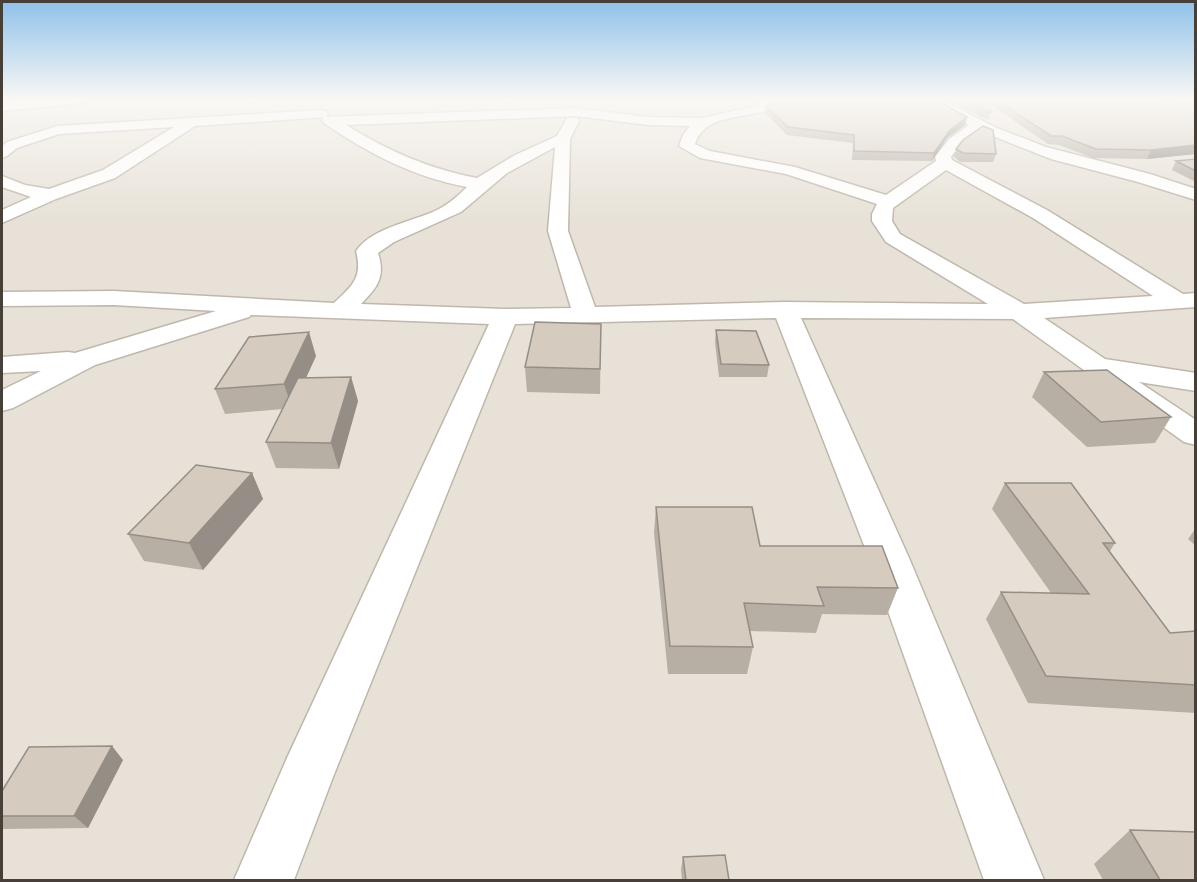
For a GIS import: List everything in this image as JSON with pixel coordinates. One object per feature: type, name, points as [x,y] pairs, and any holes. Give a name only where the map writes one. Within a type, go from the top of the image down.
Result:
[{"type":"street","points":[[5,148],[28,140]]},
{"type":"street","points":[[2,217],[50,195],[109,174],[163,140]]},
{"type":"street","points":[[361,140],[411,166],[434,174],[480,184]]},
{"type":"street","points":[[339,312],[367,284],[370,262],[367,251],[378,242],[455,207],[470,196],[480,184],[525,154],[558,140]]},
{"type":"street","points":[[563,140],[558,231],[585,314]]},
{"type":"street","points":[[688,140],[687,146],[694,151],[732,161],[789,170],[887,201]]},
{"type":"street","points":[[957,140],[946,152],[943,158],[945,163],[1040,214],[1187,301]]},
{"type":"street","points":[[1018,140],[1056,155],[1162,182],[1196,195]]},
{"type":"street","points":[[945,163],[887,201],[881,213],[882,226],[893,238],[1019,312],[1196,435]]},
{"type":"street","points":[[1119,170],[1157,165]]},
{"type":"street","points":[[2,181],[20,189],[50,195]]},
{"type":"street","points":[[2,299],[114,298],[199,302],[256,308],[505,317],[785,310],[1019,312],[1187,301]]},
{"type":"street","points":[[2,402],[85,359],[256,308]]},
{"type":"street","points":[[785,310],[889,558],[1014,880]]},
{"type":"street","points":[[264,880],[306,777],[505,317]]},
{"type":"street","points":[[2,366],[85,359]]},
{"type":"street","points":[[1094,366],[1196,382]]},
{"type":"shaded area","points":[[2,140],[1195,140],[1195,880],[2,880]]},
{"type":"building","points":[[854,140],[943,140],[934,153],[854,151]]},
{"type":"building","points":[[963,140],[994,140],[996,154],[963,153],[956,149]]},
{"type":"building","points":[[1073,140],[1196,140],[1196,145],[1151,150],[1096,149]]},
{"type":"building","points":[[1196,159],[1196,171],[1176,161]]},
{"type":"building","points":[[535,322],[601,324],[600,369],[525,367]]},
{"type":"building","points":[[716,330],[756,331],[769,365],[721,364]]},
{"type":"building","points":[[309,332],[284,384],[215,389],[249,337]]},
{"type":"building","points":[[1107,370],[1171,417],[1101,422],[1044,372]]},
{"type":"building","points":[[351,377],[331,443],[266,442],[298,378]]},
{"type":"building","points":[[196,465],[252,473],[189,543],[128,534]]},
{"type":"building","points":[[1005,483],[1071,483],[1115,543],[1103,543],[1170,633],[1196,631],[1196,685],[1046,676],[1001,592],[1089,594]]},
{"type":"building","points":[[656,507],[752,507],[760,546],[882,546],[898,588],[817,587],[824,606],[744,603],[753,647],[670,646]]},
{"type":"building","points":[[112,746],[74,816],[2,816],[2,791],[29,747]]},
{"type":"building","points":[[1130,830],[1196,832],[1196,880],[1160,880]]},
{"type":"building","points":[[725,855],[729,880],[686,880],[683,857]]}]
